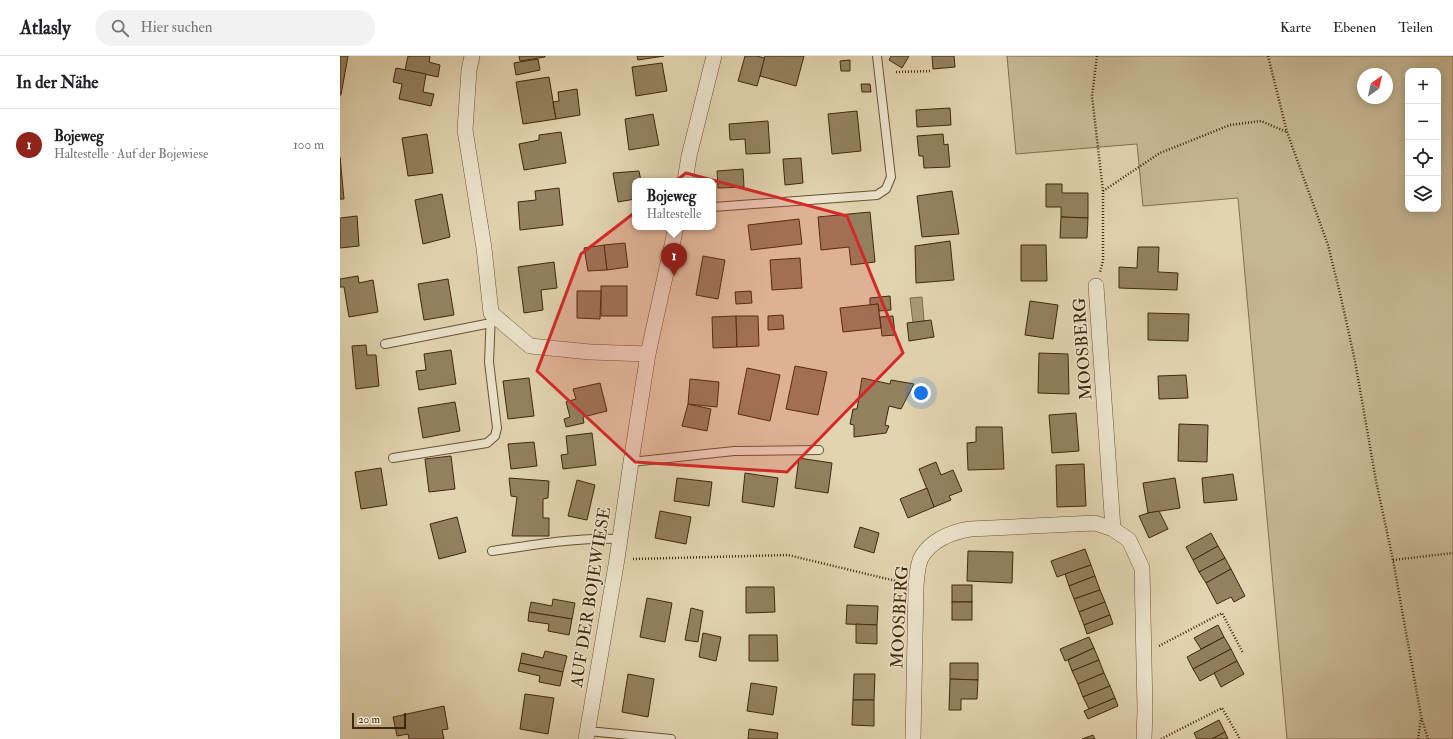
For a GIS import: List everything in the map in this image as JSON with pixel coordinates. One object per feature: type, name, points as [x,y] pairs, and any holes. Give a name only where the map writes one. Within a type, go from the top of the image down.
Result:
[{"type":"street","points":[[472,56],[468,70],[466,130],[484,248],[491,318],[530,346],[590,352],[648,354]]},
{"type":"street","points":[[685,178],[689,156],[714,56]]},
{"type":"street","name":"AUF DER BOJEWIESE","points":[[587,735],[617,559],[630,462],[648,354],[675,230]]},
{"type":"street","name":"MOOSBERG","points":[[1096,286],[1113,529]]},
{"type":"street","name":"MOOSBERG","points":[[913,739],[916,586],[922,556],[941,538],[955,531],[1095,523],[1113,529],[1129,540],[1142,568],[1144,739]]},
{"type":"lane","points":[[716,207],[877,195],[886,189],[891,177],[877,56]]},
{"type":"lane","points":[[385,344],[491,318],[489,362],[497,428],[495,436],[487,443],[393,458]]},
{"type":"lane","points":[[630,462],[734,451],[819,450]]},
{"type":"lane","points":[[492,552],[557,541],[605,538],[620,539]]},
{"type":"lane","points":[[587,735],[671,739]]},
{"type":"path","points":[[1096,286],[1103,261],[1103,191],[1092,96],[1097,56]]},
{"type":"path","points":[[1268,56],[1287,132],[1328,245],[1342,302],[1376,481],[1393,560],[1421,716],[1428,739]]},
{"type":"path","points":[[896,72],[932,71]]},
{"type":"path","points":[[1103,191],[1160,153],[1230,125],[1261,121],[1287,132]]},
{"type":"path","points":[[1393,560],[1453,553]]},
{"type":"path","points":[[617,559],[788,555],[916,586]]},
{"type":"path","points":[[1144,654],[1222,613],[1242,653]]},
{"type":"path","points":[[1161,739],[1222,708],[1240,739]]},
{"type":"path","points":[[1418,739],[1421,716]]},
{"type":"highlighted area","points":[[686,173],[847,216],[903,353],[787,472],[635,462],[537,371],[581,254]]},
{"type":"shaded area","points":[[1007,56],[1453,56],[1453,739],[1287,739],[1238,198],[1143,206],[1137,144],[1016,154]]},
{"type":"shaded area","points":[[922,297],[924,321],[913,323],[910,298]]},
{"type":"building","points":[[340,56],[348,56],[341,95],[340,95]]},
{"type":"building","points":[[408,56],[430,56],[429,62],[440,65],[438,77],[405,70]]},
{"type":"building","points":[[519,56],[545,56],[545,57],[520,61]]},
{"type":"building","points":[[637,56],[664,56],[638,60]]},
{"type":"building","points":[[745,56],[765,58],[757,86],[738,81]]},
{"type":"building","points":[[765,56],[804,56],[796,86],[760,76]]},
{"type":"building","points":[[891,56],[909,56],[902,68],[889,60]]},
{"type":"building","points":[[932,56],[954,56],[955,67],[933,69]]},
{"type":"building","points":[[538,59],[540,70],[516,75],[514,63]]},
{"type":"building","points":[[850,60],[850,71],[841,71],[840,61]]},
{"type":"building","points":[[662,63],[667,91],[636,96],[632,67]]},
{"type":"building","points":[[396,68],[426,74],[423,92],[434,94],[431,106],[399,99],[402,84],[393,82]]},
{"type":"building","points":[[549,77],[556,119],[523,124],[516,82]]},
{"type":"building","points":[[861,84],[870,84],[871,92],[862,92]]},
{"type":"building","points":[[577,89],[580,115],[556,119],[553,102],[559,101],[558,92]]},
{"type":"building","points":[[950,108],[951,125],[917,127],[916,110]]},
{"type":"building","points":[[857,111],[861,151],[832,154],[828,114]]},
{"type":"building","points":[[653,114],[659,145],[629,150],[625,119]]},
{"type":"building","points":[[768,121],[770,153],[746,154],[745,139],[730,140],[729,124]]},
{"type":"building","points":[[561,132],[566,163],[524,170],[519,144],[539,140],[539,135]]},
{"type":"building","points":[[427,134],[433,173],[408,176],[402,138]]},
{"type":"building","points":[[943,134],[944,145],[948,144],[950,167],[924,168],[923,156],[919,156],[917,136]]},
{"type":"building","points":[[340,157],[344,199],[340,199]]},
{"type":"building","points":[[801,158],[803,183],[785,185],[783,159]]},
{"type":"building","points":[[743,169],[744,187],[718,188],[717,171]]},
{"type":"building","points":[[639,171],[640,178],[632,178],[632,200],[618,202],[613,173]]},
{"type":"building","points":[[1046,184],[1062,184],[1062,193],[1088,193],[1088,218],[1061,217],[1061,207],[1046,207]]},
{"type":"building","points":[[559,188],[563,225],[520,230],[518,202],[536,200],[535,191]]},
{"type":"building","points":[[952,191],[959,234],[922,237],[917,196]]},
{"type":"building","points":[[442,194],[450,237],[423,244],[415,200]]},
{"type":"building","points":[[870,212],[875,262],[851,265],[849,247],[821,250],[818,217]]},
{"type":"building","points":[[357,216],[359,246],[340,248],[340,218]]},
{"type":"building","points":[[1061,217],[1088,218],[1087,238],[1060,238]]},
{"type":"building","points":[[799,219],[802,244],[751,250],[748,225]]},
{"type":"building","points":[[950,241],[954,280],[916,283],[915,246]]},
{"type":"building","points":[[625,243],[628,267],[607,270],[604,245]]},
{"type":"building","points":[[604,245],[607,270],[588,271],[584,248]]},
{"type":"building","points":[[1021,245],[1046,245],[1047,281],[1021,281]]},
{"type":"building","points":[[1138,247],[1159,247],[1158,272],[1178,273],[1177,290],[1119,288],[1119,267],[1137,268]]},
{"type":"building","points":[[703,256],[725,260],[718,299],[696,295]]},
{"type":"building","points":[[800,258],[802,288],[772,290],[770,260]]},
{"type":"building","points":[[554,262],[557,288],[541,290],[543,310],[524,313],[518,267]]},
{"type":"building","points":[[358,276],[359,283],[373,280],[378,312],[349,317],[344,287],[340,287],[340,279]]},
{"type":"building","points":[[448,279],[454,315],[424,320],[418,284]]},
{"type":"building","points":[[601,286],[627,286],[627,316],[601,316]]},
{"type":"building","points":[[577,291],[601,291],[600,319],[577,318]]},
{"type":"building","points":[[751,291],[752,303],[736,304],[735,292]]},
{"type":"building","points":[[890,296],[891,310],[879,311],[878,304],[870,305],[870,298]]},
{"type":"building","points":[[1030,301],[1058,305],[1053,339],[1025,335]]},
{"type":"building","points":[[878,304],[881,328],[843,332],[840,308]]},
{"type":"building","points":[[1148,313],[1189,314],[1188,341],[1148,340]]},
{"type":"building","points":[[783,315],[784,329],[768,330],[768,316]]},
{"type":"building","points":[[736,316],[737,347],[713,348],[712,317]]},
{"type":"building","points":[[736,316],[758,316],[759,346],[737,347]]},
{"type":"building","points":[[893,316],[895,335],[882,336],[880,317]]},
{"type":"building","points":[[931,320],[934,337],[909,341],[907,323]]},
{"type":"building","points":[[366,345],[367,355],[376,355],[379,386],[356,389],[352,346]]},
{"type":"building","points":[[451,350],[456,384],[419,390],[416,371],[426,370],[424,354]]},
{"type":"building","points":[[1039,353],[1068,354],[1069,394],[1038,393]]},
{"type":"building","points":[[795,366],[827,372],[818,415],[786,409]]},
{"type":"building","points":[[747,368],[780,375],[770,421],[738,414]]},
{"type":"building","points":[[1186,375],[1188,398],[1159,399],[1158,376]]},
{"type":"building","points":[[529,378],[534,416],[508,419],[503,381]]},
{"type":"building","points":[[862,378],[890,384],[891,380],[914,384],[901,409],[889,406],[885,425],[889,426],[886,433],[854,437],[854,425],[850,424],[853,409],[857,409]]},
{"type":"building","points":[[690,379],[719,382],[717,407],[688,404]]},
{"type":"building","points":[[600,383],[607,411],[583,417],[584,423],[566,427],[564,419],[570,417],[566,402],[576,399],[573,389]]},
{"type":"building","points":[[455,402],[460,431],[423,438],[418,408]]},
{"type":"building","points":[[688,404],[711,409],[707,431],[682,426]]},
{"type":"building","points":[[1076,413],[1079,451],[1052,453],[1049,415]]},
{"type":"building","points":[[1179,424],[1208,425],[1207,462],[1178,461]]},
{"type":"building","points":[[976,427],[1002,427],[1004,469],[968,470],[967,443],[976,442]]},
{"type":"building","points":[[592,433],[596,465],[563,469],[561,455],[568,454],[566,436]]},
{"type":"building","points":[[534,442],[537,466],[511,469],[508,444]]},
{"type":"building","points":[[451,456],[455,489],[429,492],[425,459]]},
{"type":"building","points":[[799,458],[832,463],[828,493],[795,488]]},
{"type":"building","points":[[936,462],[941,475],[953,470],[962,491],[949,496],[951,500],[934,507],[919,469]]},
{"type":"building","points":[[1084,464],[1086,506],[1057,507],[1056,465]]},
{"type":"building","points":[[381,468],[387,505],[361,509],[355,472]]},
{"type":"building","points":[[745,473],[778,478],[774,507],[742,502]]},
{"type":"building","points":[[1233,474],[1237,500],[1204,503],[1202,478]]},
{"type":"building","points":[[509,478],[549,481],[548,498],[543,499],[543,518],[549,518],[549,536],[512,536],[517,497],[511,496]]},
{"type":"building","points":[[677,478],[712,482],[709,506],[674,501]]},
{"type":"building","points":[[1175,478],[1180,508],[1148,513],[1143,483]]},
{"type":"building","points":[[577,480],[595,485],[587,520],[568,516]]},
{"type":"building","points":[[927,488],[934,507],[908,518],[900,499]]},
{"type":"building","points":[[660,511],[691,517],[686,544],[655,538]]},
{"type":"building","points":[[1159,511],[1168,529],[1149,538],[1139,516]]},
{"type":"building","points":[[457,517],[466,552],[439,559],[430,524]]},
{"type":"building","points":[[860,527],[879,533],[874,553],[854,547]]},
{"type":"building","points":[[1211,533],[1218,546],[1193,560],[1186,547]]},
{"type":"building","points":[[1218,546],[1225,558],[1199,572],[1193,560]]},
{"type":"building","points":[[1085,549],[1091,565],[1057,577],[1051,561]]},
{"type":"building","points":[[968,551],[1013,552],[1012,583],[967,581]]},
{"type":"building","points":[[1225,558],[1231,569],[1206,583],[1199,572]]},
{"type":"building","points":[[1091,565],[1095,576],[1069,586],[1065,574]]},
{"type":"building","points":[[1231,569],[1245,596],[1234,602],[1231,597],[1217,604],[1206,583]]},
{"type":"building","points":[[1095,576],[1100,590],[1074,599],[1069,586]]},
{"type":"building","points":[[952,585],[972,585],[972,602],[952,602]]},
{"type":"building","points":[[746,587],[774,587],[775,612],[746,613]]},
{"type":"building","points":[[1100,590],[1105,602],[1079,612],[1074,599]]},
{"type":"building","points":[[647,598],[672,603],[665,642],[640,637]]},
{"type":"building","points":[[553,599],[575,603],[572,619],[529,612],[531,602],[552,606]]},
{"type":"building","points":[[952,602],[972,602],[972,620],[952,620]]},
{"type":"building","points":[[1105,602],[1110,615],[1084,625],[1079,612]]},
{"type":"building","points":[[847,605],[878,606],[877,625],[846,624]]},
{"type":"building","points":[[691,608],[703,611],[698,642],[685,640]]},
{"type":"building","points":[[529,612],[572,619],[569,635],[548,631],[549,624],[528,621]]},
{"type":"building","points":[[1110,615],[1113,624],[1087,634],[1084,625]]},
{"type":"building","points":[[856,624],[877,625],[877,644],[856,643]]},
{"type":"building","points":[[1218,625],[1224,637],[1201,649],[1194,638]]},
{"type":"building","points":[[703,633],[721,637],[716,661],[699,657]]},
{"type":"building","points":[[749,635],[777,635],[778,661],[749,661]]},
{"type":"building","points":[[1089,637],[1094,648],[1065,661],[1060,649]]},
{"type":"building","points":[[1224,637],[1231,649],[1193,669],[1187,657]]},
{"type":"building","points":[[1094,648],[1099,660],[1072,671],[1068,660]]},
{"type":"building","points":[[1231,649],[1237,661],[1200,681],[1193,669]]},
{"type":"building","points":[[545,651],[567,656],[563,672],[520,663],[522,653],[543,658]]},
{"type":"building","points":[[1099,660],[1104,673],[1078,684],[1072,671]]},
{"type":"building","points":[[1237,661],[1244,674],[1221,687],[1214,673]]},
{"type":"building","points":[[520,663],[563,672],[560,686],[539,682],[540,676],[518,671]]},
{"type":"building","points":[[950,663],[978,663],[978,680],[950,679]]},
{"type":"building","points":[[1104,673],[1110,686],[1083,697],[1078,684]]},
{"type":"building","points":[[628,674],[654,679],[648,717],[622,712]]},
{"type":"building","points":[[854,674],[875,674],[874,700],[853,700]]},
{"type":"building","points":[[950,679],[978,680],[977,699],[961,699],[961,710],[949,710]]},
{"type":"building","points":[[751,683],[777,687],[773,715],[747,711]]},
{"type":"building","points":[[1110,686],[1115,698],[1089,709],[1083,697]]},
{"type":"building","points":[[525,694],[554,698],[548,734],[520,729]]},
{"type":"building","points":[[1115,698],[1118,706],[1088,719],[1084,711]]},
{"type":"building","points":[[853,700],[874,700],[874,726],[852,725]]},
{"type":"building","points":[[444,706],[448,729],[442,730],[444,739],[409,739],[408,734],[397,736],[393,717]]},
{"type":"building","points":[[1219,720],[1225,732],[1212,739],[1197,739],[1194,733]]},
{"type":"building","points":[[749,729],[778,733],[777,739],[748,739]]},
{"type":"building","points":[[1225,732],[1228,739],[1212,739]]},
{"type":"building","points":[[1093,735],[1095,739],[1082,739]]},
{"type":"place","name":"Bojeweg","points":[[674,276]]}]
